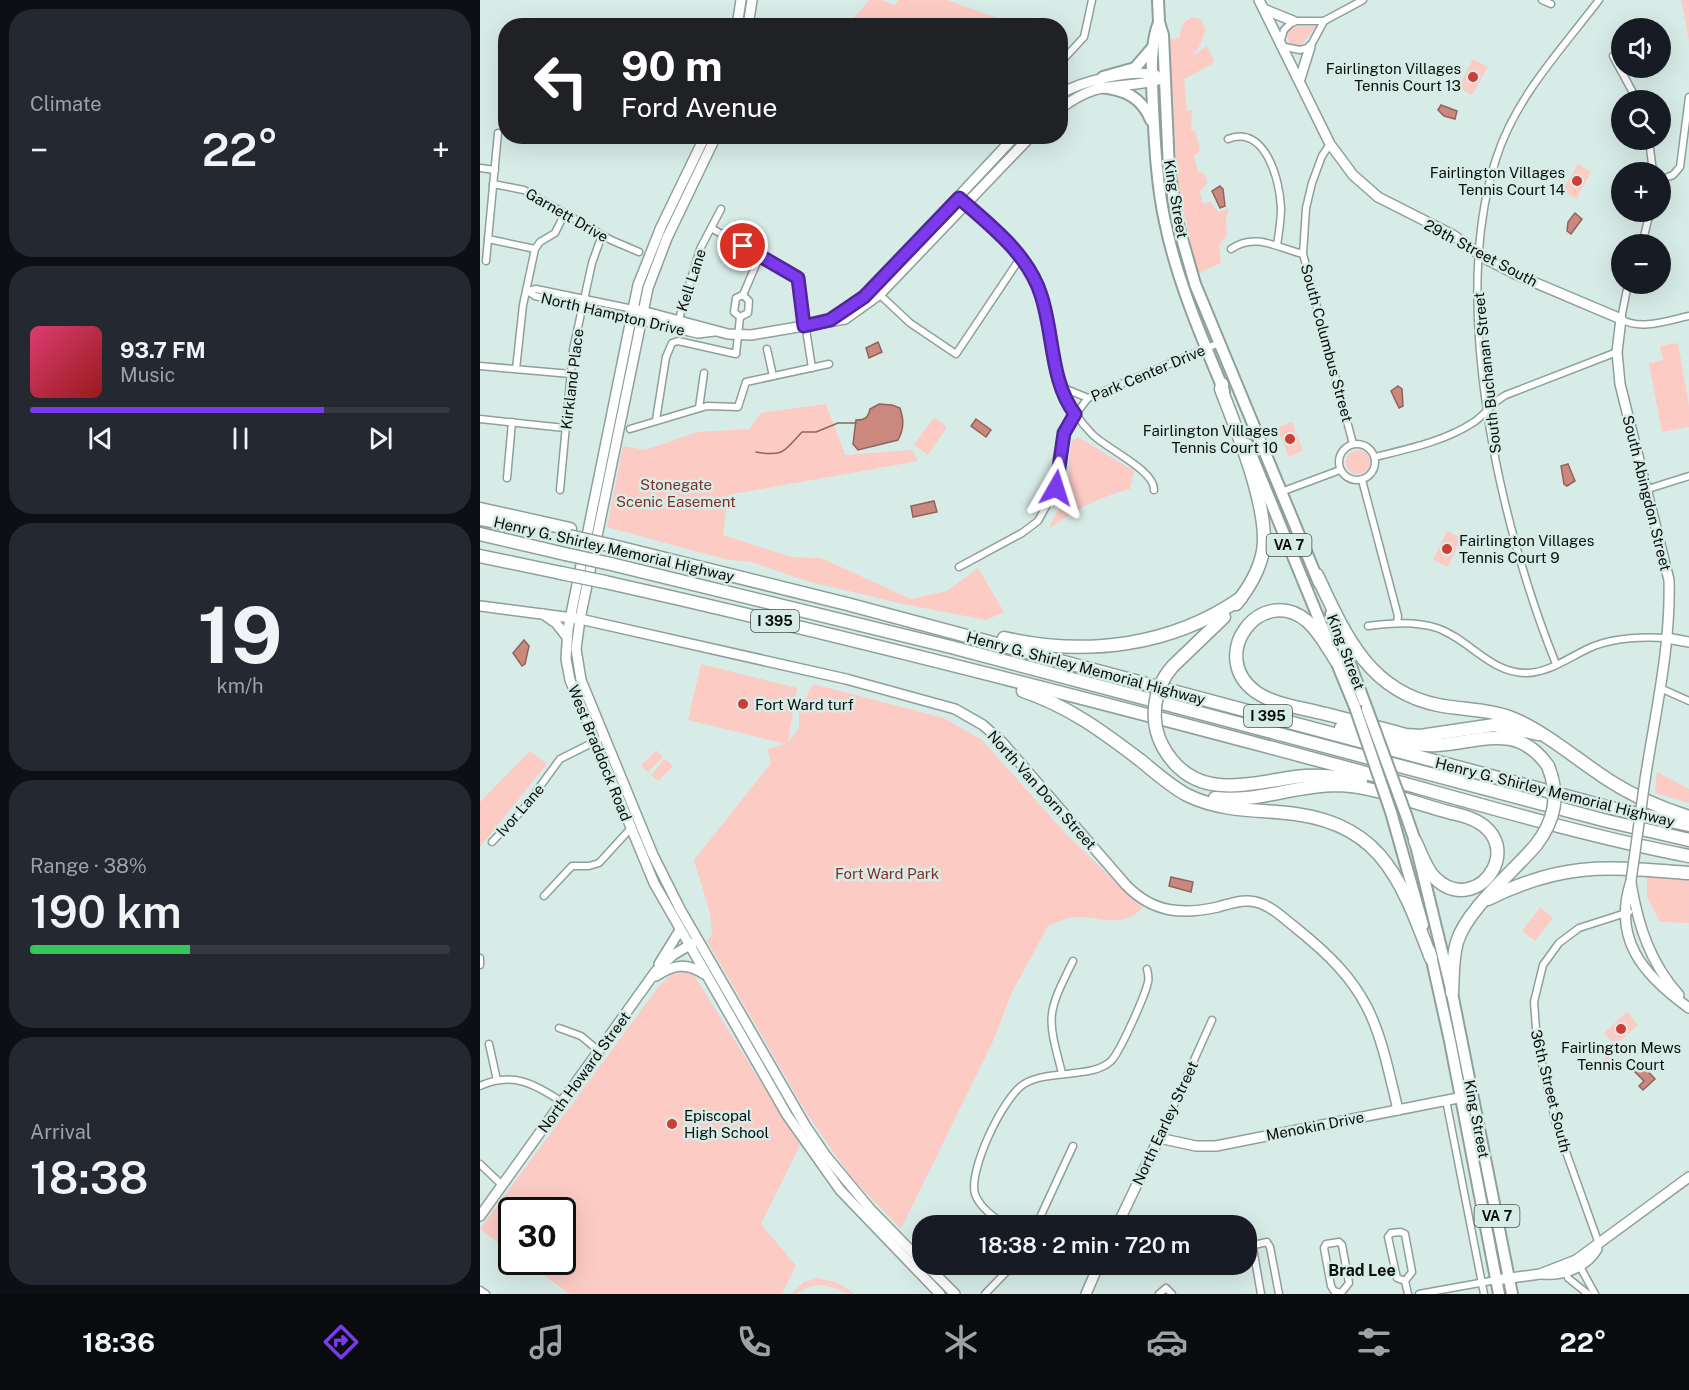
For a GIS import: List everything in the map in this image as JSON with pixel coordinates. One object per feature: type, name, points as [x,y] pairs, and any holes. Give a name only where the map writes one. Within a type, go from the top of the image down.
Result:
[{"type":"highway","points":[[1222,384],[1221,389],[1242,444],[1263,531],[1263,550],[1258,570],[1241,598],[1166,674],[1157,695],[1154,716],[1157,736],[1180,769],[1202,783],[1252,786],[1298,777],[1344,777],[1445,795]]},
{"type":"highway","points":[[480,509],[569,533]]},
{"type":"highway","name":"Henry G. Shirley Memorial Highway","points":[[480,519],[569,533],[614,543],[651,547],[674,560],[1245,709],[1496,778],[1689,825]]},
{"type":"highway","points":[[480,536],[610,564],[951,647],[1607,821],[1689,840]]},
{"type":"highway","name":"Henry G. Shirley Memorial Highway","points":[[480,558],[493,558],[605,582],[902,653],[1154,716],[1571,829],[1689,856]]},
{"type":"highway","points":[[1317,575],[1341,628],[1358,655],[1374,674],[1389,685],[1423,702],[1490,712],[1515,720],[1635,796],[1689,817]]},
{"type":"highway","points":[[847,604],[1017,641],[1080,647],[1107,646],[1167,635],[1205,622],[1241,598]]},
{"type":"highway","points":[[1337,662],[1310,624],[1298,615],[1282,611],[1268,613],[1250,624],[1240,637],[1236,650],[1238,668],[1249,686],[1264,697],[1279,702],[1406,735],[1420,736],[1494,725],[1539,735]]},
{"type":"highway","points":[[902,653],[1052,700],[1093,724],[1171,784],[1194,798],[1213,805],[1315,816],[1358,835],[1375,849],[1398,879],[1431,957]]},
{"type":"highway","points":[[1245,709],[1348,729],[1399,743],[1436,745],[1488,736],[1513,740],[1528,745],[1548,766],[1553,779],[1556,802],[1553,817],[1536,845],[1472,917],[1458,940],[1453,962],[1452,993]]},
{"type":"highway","points":[[1171,784],[1192,793],[1225,799],[1245,799],[1317,786],[1363,789],[1464,815],[1481,823],[1493,835],[1498,846],[1496,867],[1491,876],[1472,888],[1455,889],[1444,885],[1426,866],[1415,841]]},
{"type":"highway","points":[[1488,898],[1547,874],[1576,869],[1605,867],[1689,873]]},
{"type":"main road","points":[[738,18],[741,0]]},
{"type":"main road","points":[[749,18],[752,0]]},
{"type":"main road","name":"King Street","points":[[1158,0],[1152,78],[1157,169],[1165,222],[1184,288],[1355,707],[1391,812],[1431,957],[1499,1294]]},
{"type":"main road","points":[[1259,0],[1283,44],[1330,144]]},
{"type":"main road","points":[[1266,10],[1293,21]]},
{"type":"main road","name":"King Street","points":[[1158,22],[1163,35],[1168,169],[1177,220],[1195,284],[1280,492],[1317,575],[1415,841],[1452,993],[1512,1294]]},
{"type":"main road","points":[[1068,103],[1101,82],[1135,68],[1147,57],[1154,44]]},
{"type":"main road","points":[[1300,79],[1310,47]]},
{"type":"main road","points":[[1068,89],[1074,86],[1101,82],[1165,78]]},
{"type":"main road","points":[[1101,82],[1136,98],[1148,112],[1154,127]]},
{"type":"main road","name":"West Braddock Road","points":[[701,144],[656,237],[638,285],[575,618],[578,667],[599,739],[630,828],[654,883],[689,946],[816,1160],[866,1220],[940,1294]]},
{"type":"main road","name":"West Braddock Road","points":[[712,144],[667,238],[648,288],[575,618],[567,637],[570,680],[653,855],[697,939],[826,1156],[871,1210],[912,1251]]},
{"type":"main road","name":"North Hampton Drive","points":[[877,291],[1008,144]]},
{"type":"main road","name":"North Hampton Drive","points":[[632,314],[698,333],[739,334],[845,319],[967,205],[1024,144]]},
{"type":"main road","name":"29th Street South","points":[[1330,144],[1353,175],[1378,197],[1453,235],[1517,275],[1621,319]]},
{"type":"main road","name":"North Hampton Drive","points":[[642,316],[679,319],[714,332]]},
{"type":"main road","name":"South Abingdon Street","points":[[1621,319],[1617,352],[1626,411],[1670,580],[1667,638],[1631,881]]},
{"type":"main road","name":"North Van Dorn Street","points":[[481,608],[575,618],[846,679],[942,704],[971,717],[1007,747],[1126,885],[1144,900],[1164,910],[1183,912],[1240,901],[1258,902],[1279,914],[1328,955],[1349,976],[1370,1010],[1382,1040],[1398,1110]]},
{"type":"main road","points":[[541,613],[556,623],[567,637]]},
{"type":"main road","points":[[1667,638],[1689,642]]},
{"type":"main road","points":[[1631,881],[1636,910],[1647,946],[1670,990]]},
{"type":"main road","points":[[1631,881],[1623,913],[1626,930],[1638,959],[1689,1007]]},
{"type":"main road","points":[[654,975],[680,930]]},
{"type":"main road","name":"North Howard Street","points":[[480,1216],[654,975],[669,957],[697,939]]},
{"type":"main road","points":[[1638,959],[1640,951],[1647,946]]},
{"type":"main road","points":[[654,975],[670,967],[683,965],[706,975]]},
{"type":"main road","name":"Menokin Drive","points":[[1159,1138],[1196,1146],[1216,1146],[1472,1095]]},
{"type":"main road","name":"North Earley Street","points":[[1122,1215],[1159,1138]]},
{"type":"main road","points":[[1496,1280],[1540,1274],[1554,1275],[1597,1248],[1689,1177]]},
{"type":"main road","name":"West Braddock Road","points":[[936,1275],[955,1294]]},
{"type":"main road","points":[[1086,1294],[1094,1275]]},
{"type":"street","points":[[1068,54],[1083,37],[1092,0]]},
{"type":"street","points":[[1324,21],[1310,47],[1300,50],[1283,44],[1284,30],[1293,21],[1324,21],[1363,0]]},
{"type":"street","points":[[1542,0],[1551,4]]},
{"type":"street","name":"South Buchanan Street","points":[[1556,664],[1543,632],[1518,551],[1500,479],[1488,407],[1477,301],[1478,251],[1496,158],[1516,111],[1599,0]]},
{"type":"street","points":[[1671,177],[1680,167],[1689,97]]},
{"type":"street","points":[[486,261],[498,133]]},
{"type":"street","points":[[1228,139],[1236,135],[1251,137],[1262,148],[1270,164],[1280,196],[1281,223],[1276,245]]},
{"type":"street","name":"South Columbus Street","points":[[1330,144],[1322,156],[1306,207],[1303,254],[1353,444]]},
{"type":"street","points":[[480,168],[495,170]]},
{"type":"street","name":"Garnett Drive","points":[[493,184],[524,190],[602,236],[639,252]]},
{"type":"street","points":[[959,198],[1021,257],[1041,293],[1061,387],[1075,414],[1098,440],[1150,478],[1154,490]]},
{"type":"street","name":"Kell Lane","points":[[679,319],[696,262],[721,209]]},
{"type":"street","points":[[516,369],[535,249],[540,242],[555,233],[564,215]]},
{"type":"street","points":[[711,228],[798,278],[812,368]]},
{"type":"street","points":[[480,229],[489,230]]},
{"type":"street","name":"Kirkland Place","points":[[560,490],[573,350],[592,263],[602,236]]},
{"type":"street","points":[[488,239],[535,249]]},
{"type":"street","points":[[1231,249],[1248,242],[1276,245],[1303,254]]},
{"type":"street","points":[[740,317],[734,312],[736,298],[743,295],[760,255]]},
{"type":"street","points":[[877,291],[910,323],[956,354],[1021,257]]},
{"type":"street","name":"North Hampton Drive","points":[[527,291],[536,289],[632,314]]},
{"type":"street","name":"South Abingdon Street","points":[[1621,319],[1626,294]]},
{"type":"street","points":[[740,317],[748,313],[749,301],[743,295]]},
{"type":"street","name":"29th Street South","points":[[1621,319],[1628,324],[1640,325],[1689,316]]},
{"type":"street","points":[[656,420],[666,357],[675,342],[734,354],[737,351],[740,317]]},
{"type":"street","name":"Park Center Drive","points":[[959,567],[1022,533],[1042,516],[1056,488],[1064,433],[1088,398],[1219,343]]},
{"type":"street","points":[[767,349],[773,376]]},
{"type":"street","points":[[1375,457],[1438,438],[1474,423],[1488,407],[1506,395],[1617,352]]},
{"type":"street","points":[[630,429],[699,408],[738,407],[746,382],[829,364]]},
{"type":"street","points":[[480,366],[571,374]]},
{"type":"street","points":[[699,408],[704,373]]},
{"type":"street","points":[[1061,387],[1088,398]]},
{"type":"street","points":[[480,419],[566,428]]},
{"type":"street","points":[[507,478],[513,422]]},
{"type":"street","points":[[1353,444],[1366,446],[1375,457],[1373,472],[1362,480],[1349,479],[1340,470],[1341,454],[1353,444]]},
{"type":"street","points":[[1280,492],[1340,470]]},
{"type":"street","points":[[1648,489],[1689,476]]},
{"type":"street","points":[[1362,480],[1398,616],[1397,623]]},
{"type":"street","points":[[1368,626],[1397,623],[1438,628],[1490,662],[1514,672],[1543,671],[1611,642],[1639,638],[1667,638]]},
{"type":"street","points":[[1660,688],[1689,701]]},
{"type":"street","name":"Ivor Lane","points":[[492,842],[525,807],[560,759],[599,739]]},
{"type":"street","points":[[544,896],[572,866],[589,866],[599,863],[630,828]]},
{"type":"street","name":"36th Street South","points":[[1597,1248],[1554,1116],[1535,1029],[1534,1002],[1543,965],[1559,943],[1579,928],[1636,910]]},
{"type":"street","points":[[480,958],[480,965]]},
{"type":"street","points":[[1062,1073],[1050,1017],[1058,991],[1073,962]]},
{"type":"street","points":[[994,1215],[979,1203],[973,1181],[976,1167],[999,1118],[1017,1089],[1043,1076],[1100,1067],[1111,1061],[1149,981],[1147,969]]},
{"type":"street","name":"North Earley Street","points":[[1159,1138],[1212,1020]]},
{"type":"street","points":[[559,1028],[580,1036],[599,1051]]},
{"type":"street","points":[[489,1044],[496,1080]]},
{"type":"street","points":[[480,1086],[496,1080],[510,1079],[530,1082],[562,1102]]},
{"type":"street","points":[[1446,1100],[1484,1294]]},
{"type":"street","points":[[1041,1215],[1073,1146]]},
{"type":"street","points":[[480,1164],[502,1185]]},
{"type":"street","points":[[1391,1233],[1405,1234],[1412,1272],[1405,1281],[1397,1278],[1388,1237],[1391,1233]]},
{"type":"street","points":[[1261,1294],[1252,1248],[1254,1245],[1266,1242],[1270,1247],[1279,1294]]},
{"type":"street","points":[[1339,1242],[1342,1245],[1349,1283],[1341,1294],[1334,1291],[1331,1286],[1323,1248],[1326,1244],[1339,1242]]},
{"type":"street","points":[[1572,1265],[1588,1294]]},
{"type":"street","points":[[1572,1265],[1595,1294]]},
{"type":"street","points":[[985,1294],[1003,1275]]},
{"type":"street","points":[[1419,1294],[1496,1280]]},
{"type":"street","points":[[1405,1281],[1408,1294]]},
{"type":"street","points":[[1159,1294],[1166,1288],[1172,1294]]},
{"type":"street","points":[[480,1290],[486,1294]]},
{"type":"green space","points":[[869,0],[881,0],[894,5],[899,0],[947,0],[998,18],[854,18]]},
{"type":"green space","points":[[1681,0],[1689,0],[1689,41]]},
{"type":"green space","points":[[1192,17],[1200,19],[1206,29],[1199,47],[1191,57],[1207,46],[1214,60],[1212,64],[1184,79],[1187,111],[1192,110],[1191,130],[1196,132],[1200,150],[1194,156],[1198,172],[1204,173],[1208,182],[1200,192],[1203,204],[1210,202],[1219,212],[1229,208],[1226,218],[1227,235],[1219,245],[1221,263],[1198,273],[1178,187],[1168,40],[1179,38],[1183,23]]},
{"type":"green space","points":[[1316,26],[1301,46],[1290,45],[1286,33],[1292,27]]},
{"type":"green space","name":"Fairlington Villages Tennis Court 13","points":[[1473,59],[1488,67],[1472,95],[1458,87]]},
{"type":"green space","name":"Fairlington Villages Tennis Court 14","points":[[1578,164],[1591,172],[1576,199],[1562,190]]},
{"type":"green space","points":[[1678,343],[1689,406],[1689,427],[1662,432],[1649,363],[1663,360],[1660,346]]},
{"type":"green space","name":"Stonegate Scenic Easement","points":[[826,404],[845,455],[912,450],[918,461],[728,495],[723,535],[791,557],[821,558],[911,599],[947,591],[978,568],[1004,612],[986,620],[903,604],[807,581],[752,562],[724,559],[607,527],[623,446],[645,450],[697,432],[749,429],[761,413]]},
{"type":"green space","points":[[934,417],[947,427],[928,455],[914,445]]},
{"type":"green space","name":"Fairlington Villages Tennis Court 10","points":[[1292,422],[1303,450],[1289,457],[1277,428]]},
{"type":"green space","points":[[1078,437],[1134,471],[1130,489],[1087,505],[1049,529],[1066,494],[1072,441]]},
{"type":"green space","points":[[1358,450],[1367,453],[1370,462],[1367,471],[1358,474],[1349,471],[1346,462],[1349,453]]},
{"type":"green space","name":"Fairlington Villages Tennis Court 9","points":[[1447,531],[1461,538],[1448,567],[1433,560]]},
{"type":"green space","name":"Fort Ward Park","points":[[701,664],[797,688],[788,742],[799,728],[799,710],[813,684],[944,718],[982,740],[1067,835],[1143,908],[1126,919],[1073,917],[1048,926],[1012,992],[993,1041],[901,1229],[851,1177],[807,1114],[707,941],[712,935],[710,913],[694,860],[771,763],[767,749],[786,744],[688,720]]},
{"type":"green space","points":[[656,750],[663,757],[648,772],[641,766]]},
{"type":"green space","points":[[530,751],[547,764],[480,847],[480,802]]},
{"type":"green space","points":[[665,759],[673,766],[658,781],[651,775]]},
{"type":"green space","points":[[1657,772],[1689,789],[1689,803],[1655,793]]},
{"type":"green space","points":[[1647,875],[1689,880],[1689,923],[1660,922],[1647,897]]},
{"type":"green space","points":[[1540,907],[1553,918],[1535,941],[1522,931]]},
{"type":"green space","name":"Episcopal High School","points":[[683,972],[694,975],[800,1145],[761,1224],[796,1266],[782,1294],[570,1294],[543,1275],[576,1275],[576,1197],[504,1197],[659,986],[671,975]]},
{"type":"green space","name":"Fairlington Mews Tennis Court","points":[[1627,1012],[1638,1025],[1615,1045],[1604,1033]]},
{"type":"green space","points":[[1611,1053],[1619,1062],[1605,1071],[1602,1067],[1600,1069],[1596,1065]]},
{"type":"green space","name":"Episcopal High School","points":[[498,1205],[498,1242],[480,1229]]},
{"type":"green space","points":[[818,1278],[838,1283],[855,1294],[818,1285],[791,1294],[804,1282]]},
{"type":"shaded area","points":[[1441,105],[1457,111],[1455,119],[1444,116],[1438,110]]},
{"type":"shaded area","points":[[1220,186],[1223,189],[1225,206],[1220,208],[1212,191]]},
{"type":"shaded area","points":[[1575,213],[1582,219],[1571,234],[1567,231],[1568,222]]},
{"type":"shaded area","points":[[878,342],[882,352],[869,358],[866,348]]},
{"type":"shaded area","points":[[1398,386],[1402,389],[1403,406],[1399,408],[1391,391]]},
{"type":"shaded area","points":[[879,404],[900,408],[903,424],[900,436],[898,440],[858,450],[853,444],[856,420],[866,418],[870,409]]},
{"type":"shaded area","points":[[976,419],[991,430],[986,437],[971,426]]},
{"type":"shaded area","points":[[1568,464],[1575,481],[1567,486],[1564,484],[1561,466]]},
{"type":"shaded area","points":[[934,501],[937,512],[913,517],[911,506]]},
{"type":"shaded area","points":[[524,640],[529,646],[525,664],[522,666],[513,653]]},
{"type":"shaded area","points":[[1171,877],[1193,882],[1191,892],[1169,886]]},
{"type":"shaded area","points":[[1641,1064],[1655,1079],[1643,1090],[1639,1086],[1644,1081],[1634,1071]]},
{"type":"waterway","points":[[756,452],[779,453],[802,432],[816,432],[838,423],[856,423]]},
{"type":"place","name":"Fairlington Villages Tennis Court 13","points":[[1473,77]]},
{"type":"place","name":"Fairlington Villages Tennis Court 14","points":[[1577,181]]},
{"type":"place","name":"Fairlington Villages Tennis Court 10","points":[[1290,439]]},
{"type":"place","name":"Fairlington Villages Tennis Court 9","points":[[1447,549]]},
{"type":"place","name":"Fort Ward turf","points":[[743,704]]},
{"type":"place","name":"Fairlington Mews Tennis Court","points":[[1621,1029]]},
{"type":"place","name":"Episcopal High School","points":[[672,1124]]},
{"type":"district","name":"Brad Lee","points":[[1362,1270]]},
{"type":"route","points":[[743,246],[798,278],[804,326],[830,320],[864,297],[959,198],[1021,257],[1032,273],[1041,293],[1063,395],[1075,414],[1064,433],[1056,488]]}]
